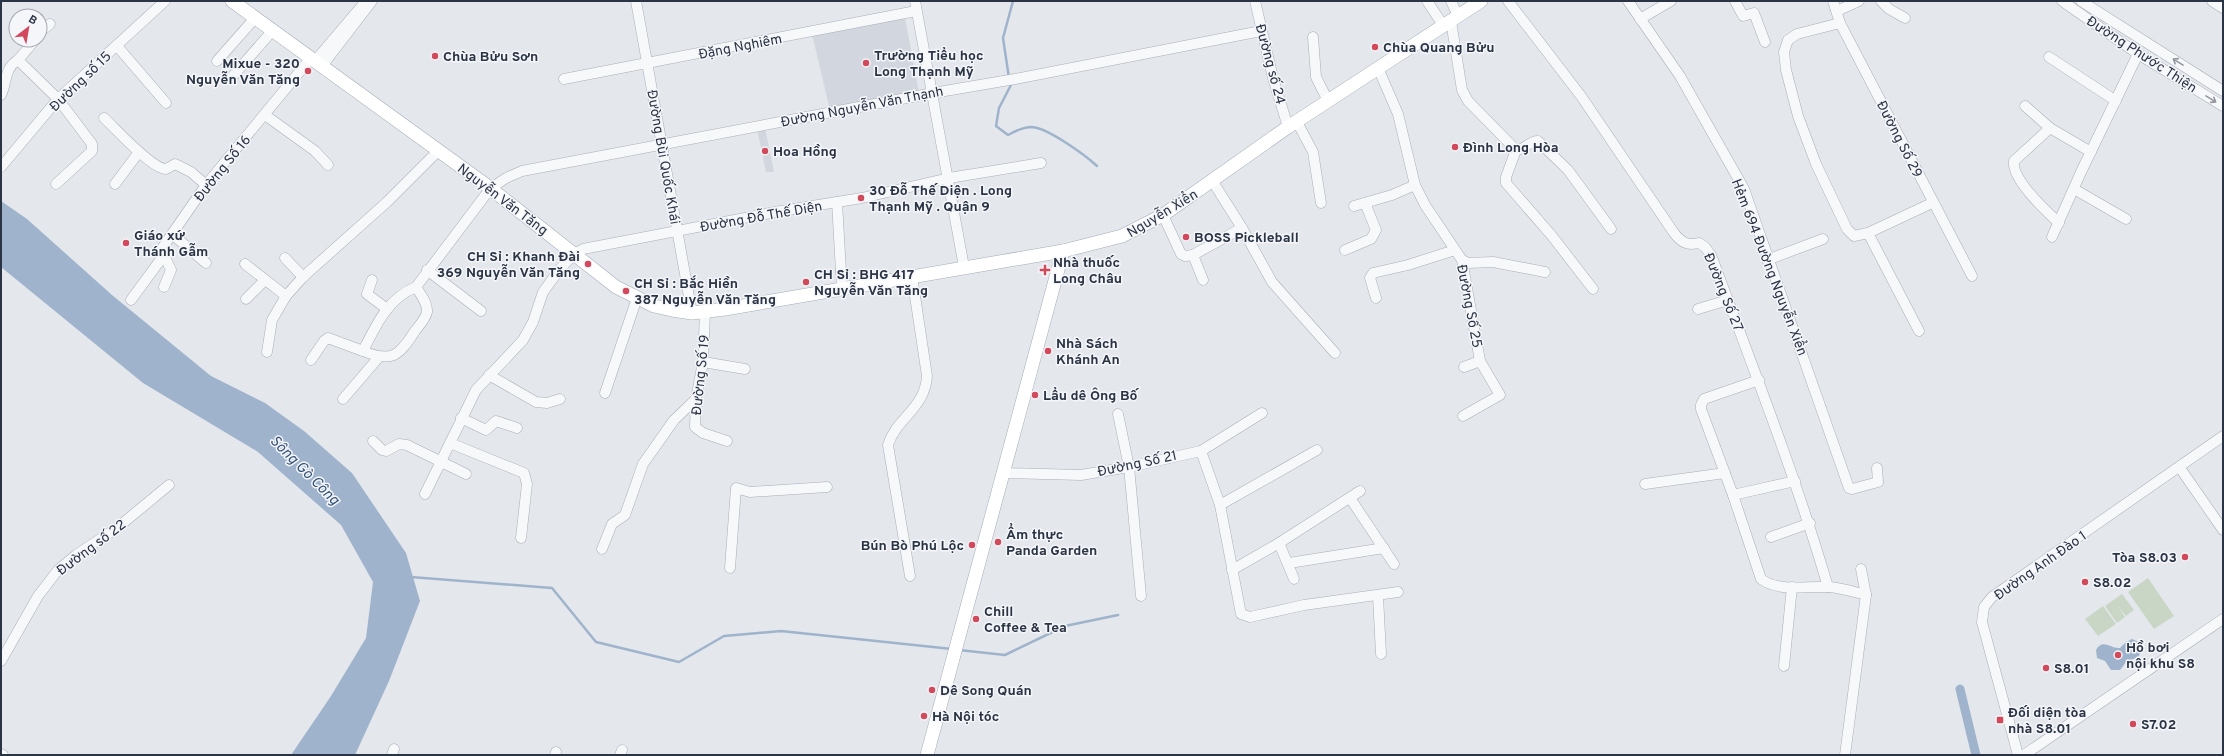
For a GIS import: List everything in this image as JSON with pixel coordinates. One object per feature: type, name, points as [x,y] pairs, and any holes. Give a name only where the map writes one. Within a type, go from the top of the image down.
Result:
[{"type":"main road","name":"Nguyễn Văn Tăng","points":[[232,1],[544,228],[616,287],[654,306],[692,313],[705,312],[1063,251]]},
{"type":"main road","name":"Nguyễn Xiển","points":[[1063,251],[1122,236],[1163,215],[1213,182],[1293,124],[1481,1]]},
{"type":"main road","points":[[927,755],[961,634],[1002,473],[1063,251]]},
{"type":"street","name":"Đường số 15","points":[[1,167],[58,99],[165,1]]},
{"type":"street","points":[[316,62],[366,1]]},
{"type":"street","points":[[316,62],[372,1]]},
{"type":"street","name":"Đường Bùi Quốc Khái","points":[[636,1],[692,313]]},
{"type":"street","name":"Đường số 24","points":[[1255,1],[1261,31],[1293,124],[1314,152],[1321,203]]},
{"type":"street","points":[[1427,1],[1451,21]]},
{"type":"street","points":[[1451,1],[1451,21],[1462,90],[1468,101],[1516,150]]},
{"type":"street","name":"Đường Số 27","points":[[1508,1],[1581,96],[1678,238],[1685,244],[1698,243],[1705,247],[1711,256],[1759,380],[1810,523],[1828,587]]},
{"type":"street","name":"Hẻm 694 Đường Nguyễn Xiển","points":[[1628,1],[1680,76],[1744,190],[1767,260],[1820,401],[1849,488],[1852,489],[1878,482],[1877,468]]},
{"type":"street","points":[[1640,19],[1671,1]]},
{"type":"street","points":[[1735,1],[1743,16],[1754,13],[1765,42]]},
{"type":"street","name":"Đường Số 29","points":[[1833,1],[1840,23],[1932,203],[1972,276]]},
{"type":"street","points":[[1837,11],[1859,1]]},
{"type":"street","points":[[1881,1],[1889,9],[1905,18]]},
{"type":"street","name":"Đường Phước Thiện","points":[[2080,1],[2223,91]]},
{"type":"street","points":[[2212,1],[2223,8]]},
{"type":"street","name":"Đường Phước Thiện","points":[[2066,2],[2138,54],[2223,106]]},
{"type":"street","points":[[916,6],[949,178],[964,267]]},
{"type":"street","name":"Đặng Nghiêm","points":[[564,79],[647,64],[916,6]]},
{"type":"street","points":[[217,61],[255,18]]},
{"type":"street","points":[[1840,23],[1797,34],[1788,40],[1784,52],[1786,70],[1798,116],[1816,164],[1847,229],[1854,236],[1868,233],[1932,203]]},
{"type":"street","points":[[232,77],[273,30]]},
{"type":"street","name":"Đường Nguyễn Văn Thạnh","points":[[490,188],[506,178],[522,171],[933,93],[1016,79],[1261,31]]},
{"type":"street","points":[[1313,37],[1316,77],[1328,101]]},
{"type":"street","points":[[117,46],[166,103]]},
{"type":"street","points":[[1,95],[3,72],[18,60],[28,48]]},
{"type":"street","points":[[2052,237],[2138,54]]},
{"type":"street","points":[[2048,57],[2116,101]]},
{"type":"street","points":[[18,60],[58,99],[93,147],[92,151],[56,184]]},
{"type":"street","name":"Đường Số 16","points":[[131,300],[164,255],[163,247],[206,185],[265,115],[316,62]]},
{"type":"street","name":"Đường Số 25","points":[[1378,68],[1398,114],[1415,185],[1425,205],[1462,260],[1480,361],[1500,395],[1463,416]]},
{"type":"street","points":[[2025,106],[2050,128],[2091,152]]},
{"type":"street","points":[[265,115],[315,152],[328,165]]},
{"type":"street","points":[[104,118],[139,152],[162,169],[175,164],[206,185]]},
{"type":"street","points":[[2050,128],[2016,159],[2014,164],[2033,198],[2059,223]]},
{"type":"street","points":[[1516,150],[1521,150],[1531,142],[1538,141],[1568,170],[1611,229]]},
{"type":"street","points":[[1516,150],[1506,177],[1506,183],[1552,236],[1593,289]]},
{"type":"street","points":[[267,352],[272,320],[286,296],[303,276],[387,202],[438,151]]},
{"type":"street","points":[[115,184],[139,152]]},
{"type":"street","name":"Đường Đỗ Thế Diện","points":[[574,254],[593,245],[862,198],[949,178],[1041,163]]},
{"type":"street","points":[[1213,182],[1242,228],[1272,282],[1335,353]]},
{"type":"street","points":[[1354,206],[1392,195],[1415,185]]},
{"type":"street","points":[[363,351],[387,309],[402,292],[416,287],[427,270],[490,188]]},
{"type":"street","points":[[2074,189],[2126,219]]},
{"type":"street","points":[[837,202],[842,289]]},
{"type":"street","points":[[1345,250],[1371,239],[1376,230],[1365,203]]},
{"type":"street","points":[[1163,215],[1181,254],[1185,256],[1192,255],[1242,228]]},
{"type":"street","points":[[1868,233],[1920,331]]},
{"type":"street","points":[[172,234],[206,263]]},
{"type":"street","points":[[1767,260],[1823,239]]},
{"type":"street","points":[[1376,298],[1370,278],[1373,273],[1408,265],[1455,250]]},
{"type":"street","points":[[425,494],[476,390],[489,375],[513,353],[523,340],[532,322],[543,292],[574,254]]},
{"type":"street","points":[[164,255],[171,270],[164,287]]},
{"type":"street","points":[[1192,255],[1203,280]]},
{"type":"street","points":[[285,258],[303,276]]},
{"type":"street","points":[[1462,260],[1468,263],[1492,262],[1545,272]]},
{"type":"street","points":[[245,264],[286,296]]},
{"type":"street","points":[[427,270],[481,311]]},
{"type":"street","points":[[910,576],[888,445],[891,436],[913,411],[926,386],[927,376],[912,276]]},
{"type":"street","points":[[246,299],[265,280]]},
{"type":"street","points":[[372,280],[367,294],[387,309]]},
{"type":"street","points":[[310,360],[328,338],[379,357],[395,355],[404,350],[427,313],[426,302],[416,287]]},
{"type":"street","points":[[605,393],[637,298]]},
{"type":"street","points":[[1698,310],[1728,300]]},
{"type":"street","name":"Đường Số 19","points":[[705,312],[703,362],[696,399],[695,427],[703,433],[727,441]]},
{"type":"street","points":[[343,399],[379,357]]},
{"type":"street","points":[[1464,367],[1480,361]]},
{"type":"street","points":[[703,362],[745,369]]},
{"type":"street","points":[[489,375],[536,402],[547,403],[560,399]]},
{"type":"street","points":[[1759,380],[1704,400],[1700,405],[1734,495],[1762,579],[1766,582],[1792,587],[1828,587],[1866,595]]},
{"type":"street","points":[[602,549],[612,524],[624,515],[643,464],[674,420],[696,399]]},
{"type":"street","name":"Đường Số 21","points":[[1002,473],[1081,475],[1129,467],[1201,451],[1262,413]]},
{"type":"street","points":[[1118,414],[1129,467],[1141,596]]},
{"type":"street","points":[[462,418],[486,430],[496,421],[517,428]]},
{"type":"street","name":"Đường Anh Đào 1","points":[[2018,755],[1982,622],[1986,604],[1992,597],[2180,468],[2223,436]]},
{"type":"street","points":[[373,441],[382,450],[386,451],[399,444],[407,445],[466,474]]},
{"type":"street","points":[[450,443],[524,473],[527,484],[521,538]]},
{"type":"street","points":[[1220,505],[1317,450]]},
{"type":"street","points":[[1201,451],[1220,505],[1238,608],[1241,614],[1250,617],[1304,605],[1378,596],[1398,592]]},
{"type":"street","points":[[2180,468],[2223,530]]},
{"type":"street","points":[[1645,484],[1725,473]]},
{"type":"street","points":[[1734,495],[1795,481]]},
{"type":"street","name":"Đường số 22","points":[[1,661],[5,644],[58,570],[76,555],[117,528],[169,485]]},
{"type":"street","points":[[730,568],[736,488],[750,492],[827,487]]},
{"type":"street","points":[[1232,570],[1279,543],[1360,491]]},
{"type":"street","points":[[1350,498],[1394,564]]},
{"type":"street","points":[[1771,537],[1810,523]]},
{"type":"street","points":[[1279,543],[1289,563],[1294,579]]},
{"type":"street","points":[[1289,563],[1384,548]]},
{"type":"street","points":[[1845,755],[1866,595],[1861,569]]},
{"type":"street","points":[[1784,666],[1792,587]]},
{"type":"street","points":[[1378,596],[1381,654]]},
{"type":"street","points":[[2024,755],[2223,619]]},
{"type":"shaded area","name":"Trường Tiểu học Long Thạnh Mỹ","points":[[905,18],[919,93],[830,110],[812,34]]},
{"type":"shaded area","name":"Hoa Hồng","points":[[765,128],[774,172],[766,172],[757,129]]},
{"type":"green space","points":[[2148,578],[2174,616],[2154,629],[2128,592]]},
{"type":"green space","points":[[2122,594],[2134,610],[2126,616],[2118,606],[2125,617],[2117,623],[2105,606]]},
{"type":"green space","points":[[2103,606],[2116,624],[2098,636],[2085,619]]},
{"type":"water","name":"Sông Gò Công","points":[[1,201],[27,219],[112,295],[211,376],[265,403],[304,431],[352,473],[406,553],[420,601],[389,681],[355,755],[291,755],[331,696],[366,638],[373,582],[341,525],[258,452],[143,383],[1,267]]},
{"type":"water","name":"Hồ bơi nội khu S8","points":[[2132,639],[2139,642],[2142,651],[2138,657],[2126,662],[2120,670],[2111,670],[2105,661],[2097,658],[2096,650],[2101,645],[2104,644],[2120,648]]},
{"type":"waterway","points":[[1009,78],[1003,38],[1013,1]]},
{"type":"waterway","points":[[1010,83],[1011,85],[999,108],[996,126],[1008,135],[1032,127],[1047,132],[1084,155],[1097,166]]},
{"type":"waterway","points":[[411,577],[552,588],[596,642],[679,662],[724,636],[781,631],[952,649]]},
{"type":"waterway","points":[[959,650],[1005,655],[1065,626],[1118,615]]},
{"type":"waterway","points":[[1960,689],[1976,755]]},
{"type":"place","name":"Chùa Quang Bửu","points":[[1375,47]]},
{"type":"place","name":"Chùa Bửu Sơn","points":[[435,56]]},
{"type":"place","name":"Trường Tiểu học Long Thạnh Mỹ","points":[[866,63]]},
{"type":"place","name":"Mixue - 320 Nguyễn Văn Tăng","points":[[308,71]]},
{"type":"place","name":"Đình Long Hòa","points":[[1455,147]]},
{"type":"place","name":"Hoa Hồng","points":[[765,151]]},
{"type":"place","name":"30 Đỗ Thế Diện . Long Thạnh Mỹ . Quận 9","points":[[861,198]]},
{"type":"place","name":"BOSS Pickleball","points":[[1186,237]]},
{"type":"place","name":"Giáo xứ Thánh Gẫm","points":[[126,243]]},
{"type":"place","name":"CH Sỉ : Khanh Đài 369 Nguyễn Văn Tăng","points":[[588,264]]},
{"type":"place","name":"Nhà thuốc Long Châu","points":[[1045,270]]},
{"type":"place","name":"CH Sỉ : BHG 417 Nguyễn Văn Tăng","points":[[806,282]]},
{"type":"place","name":"CH Sỉ : Bắc Hiền 387 Nguyễn Văn Tăng","points":[[626,291]]},
{"type":"place","name":"Nhà Sách Khánh An","points":[[1048,351]]},
{"type":"place","name":"Lẩu dê Ông Bố","points":[[1035,395]]},
{"type":"place","name":"Ẩm thực Panda Garden","points":[[998,542]]},
{"type":"place","name":"Bún Bò Phú Lộc","points":[[972,545]]},
{"type":"place","name":"Tòa S8.03","points":[[2185,557]]},
{"type":"place","name":"S8.02","points":[[2085,582]]},
{"type":"place","name":"Chill Coffee & Tea","points":[[976,619]]},
{"type":"place","name":"Hồ bơi nội khu S8","points":[[2118,655]]},
{"type":"place","name":"S8.01","points":[[2046,668]]},
{"type":"place","name":"Dê Song Quán","points":[[932,690]]},
{"type":"place","name":"Hà Nội tóc","points":[[924,716]]},
{"type":"place","name":"Đối diện tòa nhà S8.01","points":[[2000,720]]},
{"type":"place","name":"S7.02","points":[[2133,724]]}]
